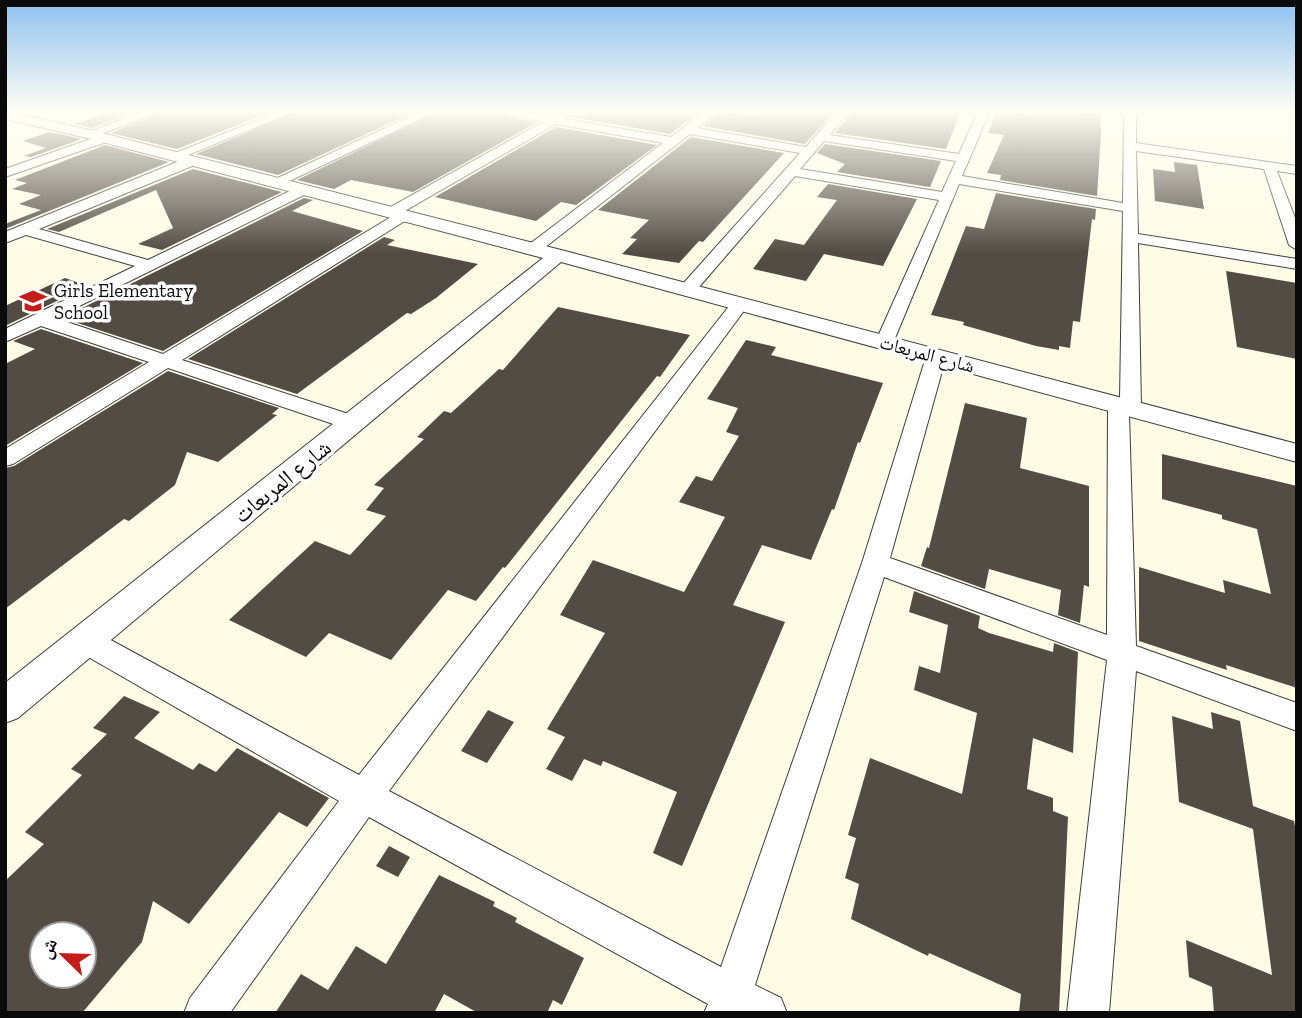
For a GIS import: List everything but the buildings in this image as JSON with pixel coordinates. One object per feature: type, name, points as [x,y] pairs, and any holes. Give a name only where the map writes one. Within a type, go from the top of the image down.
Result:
[{"type":"street","points":[[5,173],[41,159]]},
{"type":"street","name":"شارع المربعات","points":[[183,159],[545,252],[1297,453]]},
{"type":"street","points":[[276,182],[327,159]]},
{"type":"street","points":[[5,458],[491,159]]},
{"type":"street","points":[[545,252],[654,159]]},
{"type":"street","points":[[687,290],[802,159]]},
{"type":"street","points":[[884,343],[964,159]]},
{"type":"street","points":[[1088,1013],[1122,656],[1130,159]]},
{"type":"street","points":[[1217,159],[1297,170]]},
{"type":"street","points":[[5,239],[192,161]]},
{"type":"street","points":[[1269,166],[1297,245]]},
{"type":"street","points":[[791,171],[947,197]]},
{"type":"street","points":[[954,179],[1130,208]]},
{"type":"street","points":[[5,336],[303,190]]},
{"type":"street","points":[[25,230],[149,265]]},
{"type":"street","points":[[1130,237],[1297,264]]},
{"type":"street","name":"شارع المربعات","points":[[5,706],[353,424],[545,252]]},
{"type":"street","points":[[205,1013],[364,796],[740,304]]},
{"type":"street","points":[[39,319],[353,424]]},
{"type":"street","points":[[728,1004],[875,563],[936,357]]},
{"type":"street","points":[[875,563],[1122,656],[1297,717]]},
{"type":"street","points":[[86,641],[728,1004],[766,1013]]},
{"type":"place","name":"Girls Elementary School","points":[[33,301]]}]
